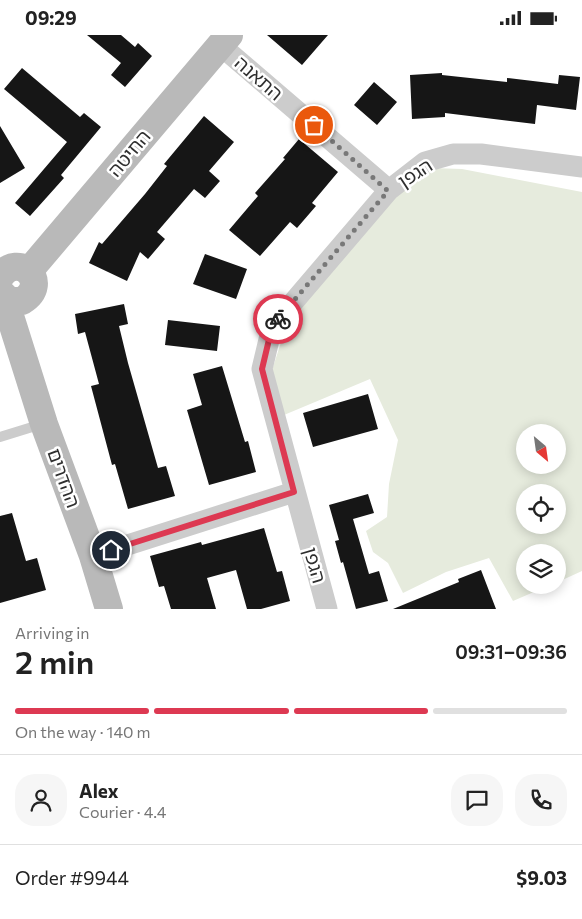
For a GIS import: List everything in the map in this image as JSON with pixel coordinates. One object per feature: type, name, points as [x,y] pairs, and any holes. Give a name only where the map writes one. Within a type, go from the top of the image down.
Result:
[{"type":"main road","name":"החיטה","points":[[10,280],[225,40]]},
{"type":"main road","name":"ההדרים","points":[[10,280],[28,375],[44,424],[93,556],[109,609]]},
{"type":"street","name":"התאנה","points":[[225,40],[388,191]]},
{"type":"street","name":"הגפן","points":[[327,609],[262,369],[272,327],[388,191],[425,162],[453,154],[481,154],[582,167]]},
{"type":"street","points":[[93,556],[294,492]]},
{"type":"lane","points":[[0,437],[44,424]]},
{"type":"shaded area","points":[[432,168],[462,169],[582,192],[582,571],[566,578],[566,544],[516,544],[516,594],[529,594],[513,601],[489,558],[446,572],[403,593],[388,563],[373,552],[366,531],[387,517],[389,484],[398,440],[370,379],[284,415],[272,370],[288,321],[397,194]]},
{"type":"building","points":[[87,35],[121,35],[135,47],[138,43],[152,56],[125,87],[111,75],[121,63]]},
{"type":"building","points":[[267,35],[328,35],[302,65]]},
{"type":"building","points":[[22,68],[80,117],[84,113],[101,127],[61,175],[64,178],[30,216],[15,203],[67,142],[4,89]]},
{"type":"building","points":[[442,73],[442,75],[507,82],[507,78],[558,84],[559,75],[580,77],[576,110],[537,105],[535,124],[445,113],[445,117],[412,119],[410,75]]},
{"type":"building","points":[[374,82],[397,102],[377,125],[354,105]]},
{"type":"building","points":[[204,116],[234,142],[209,171],[220,181],[205,198],[194,189],[157,232],[165,239],[148,259],[140,252],[127,281],[89,263],[99,242],[102,244],[145,194],[167,166],[164,164]]},
{"type":"building","points":[[0,126],[25,168],[0,183]]},
{"type":"building","points":[[299,139],[338,172],[312,203],[316,206],[297,228],[290,222],[260,256],[229,230],[258,196],[255,193],[285,159],[283,158]]},
{"type":"building","points":[[205,254],[247,269],[236,299],[193,284]]},
{"type":"building","points":[[124,304],[128,324],[119,326],[128,363],[158,468],[166,466],[175,496],[128,509],[115,464],[112,465],[91,386],[99,384],[85,332],[78,334],[75,314]]},
{"type":"building","points":[[168,320],[220,326],[217,351],[165,345]]},
{"type":"building","points":[[222,366],[245,442],[248,441],[256,472],[209,485],[187,410],[202,405],[193,374]]},
{"type":"building","points":[[368,394],[378,429],[313,447],[303,413]]},
{"type":"building","points":[[368,494],[374,513],[353,519],[369,574],[379,571],[388,601],[356,609],[335,541],[339,540],[329,505]]},
{"type":"building","points":[[12,513],[26,561],[37,558],[46,590],[0,603],[0,516]]},
{"type":"building","points":[[264,528],[277,572],[282,571],[290,601],[261,609],[247,609],[236,570],[207,578],[216,609],[171,609],[164,586],[159,587],[150,556],[201,542],[202,545]]},
{"type":"building","points":[[481,570],[496,609],[393,609],[459,582],[458,579]]},
{"type":"way so far","points":[[278,319],[388,191],[314,125]]},
{"type":"route","points":[[111,550],[294,492],[262,369],[272,327],[278,319]]}]
